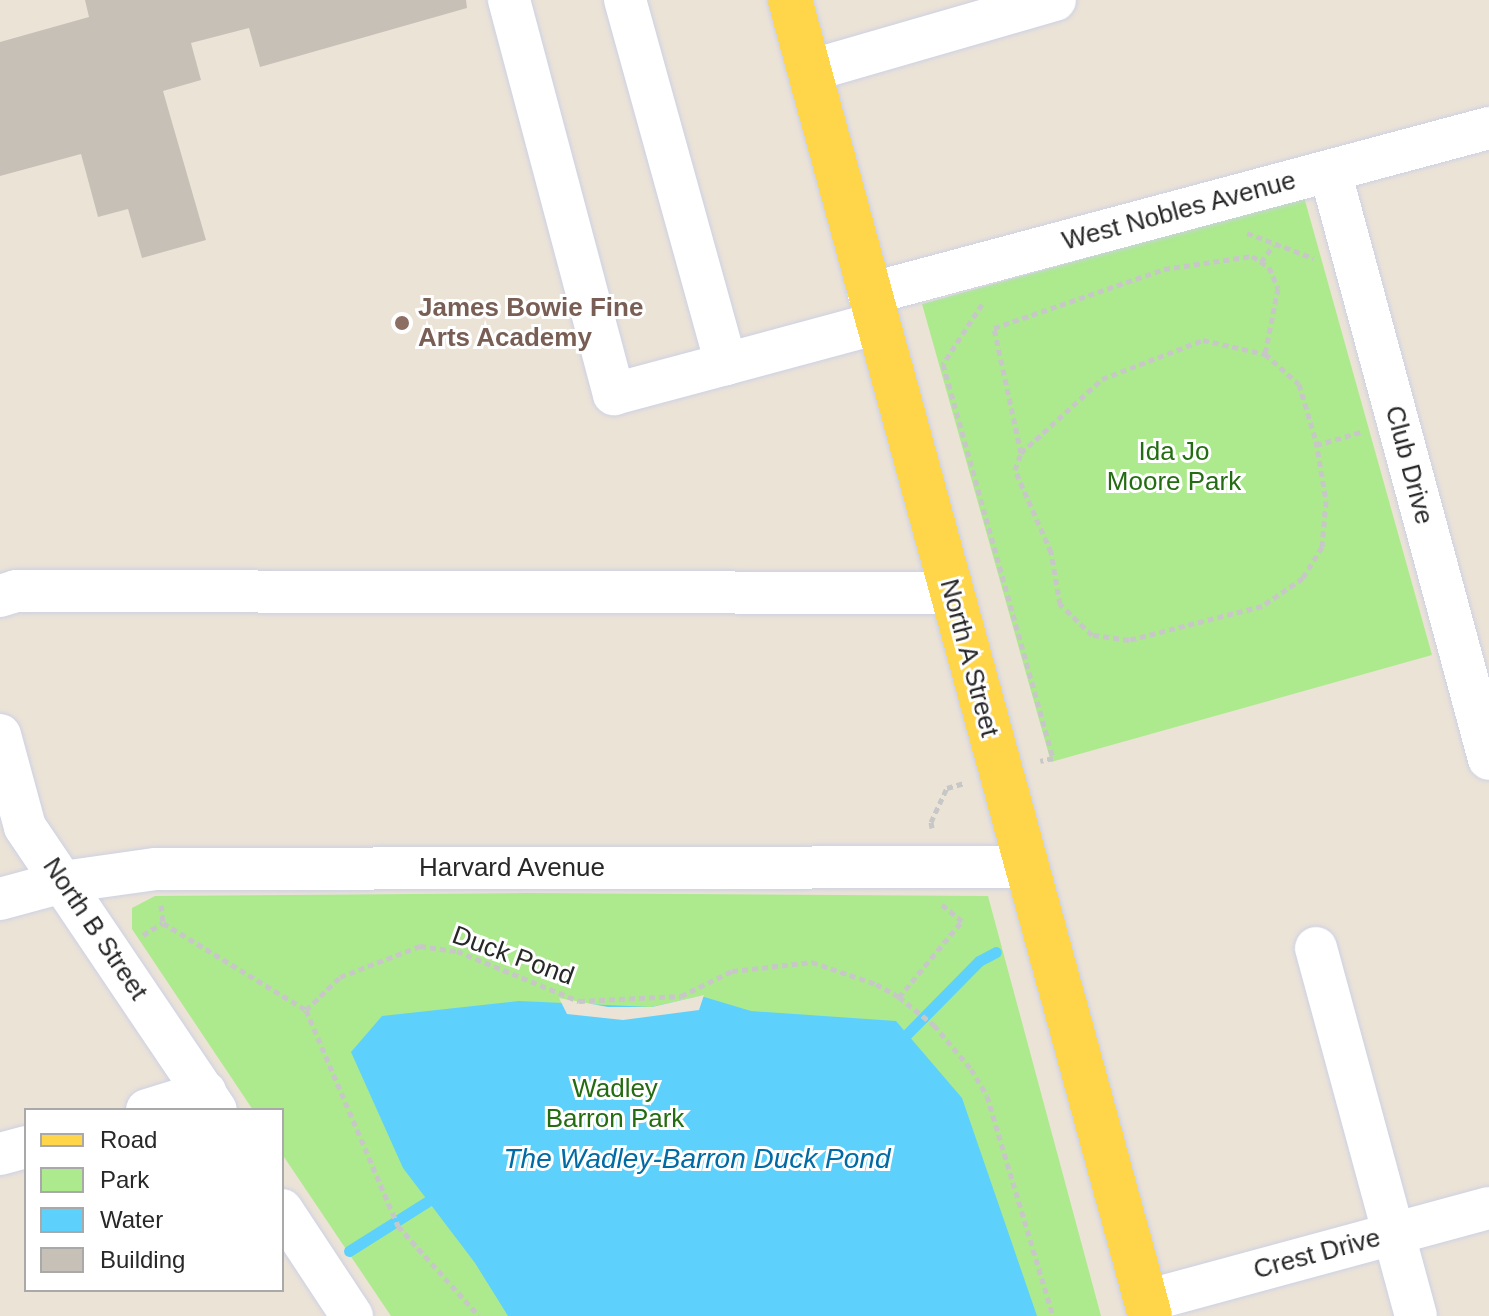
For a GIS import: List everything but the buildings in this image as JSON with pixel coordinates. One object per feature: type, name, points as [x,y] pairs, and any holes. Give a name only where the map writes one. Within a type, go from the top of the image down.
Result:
[{"type":"main road","name":"North A Street","points":[[790,0],[1148,1309]]},
{"type":"street","name":"West Nobles Avenue","points":[[509,0],[614,394],[726,364],[874,308],[1330,171],[1489,128]]},
{"type":"street","points":[[625,0],[726,364]]},
{"type":"street","points":[[809,71],[1045,1]]},
{"type":"street","name":"Club Drive","points":[[1330,171],[1489,759]]},
{"type":"street","points":[[0,596],[16,591],[951,593]]},
{"type":"street","name":"North B Street","points":[[0,735],[25,827],[210,1101]]},
{"type":"street","name":"Harvard Avenue","points":[[0,899],[63,882],[156,869],[1026,867]]},
{"type":"street","points":[[1316,948],[1416,1316]]},
{"type":"street","points":[[161,1108],[210,1101]]},
{"type":"street","points":[[0,1154],[24,1148]]},
{"type":"street","name":"Crest Drive","points":[[1148,1309],[1394,1233],[1489,1208]]},
{"type":"street","points":[[284,1213],[352,1316]]},
{"type":"path","points":[[1238,230],[1318,260]]},
{"type":"path","points":[[1261,262],[1274,245]]},
{"type":"path","points":[[1021,453],[994,328],[1164,269],[1252,256],[1269,267],[1278,288],[1265,354]]},
{"type":"path","points":[[899,997],[962,921],[941,905],[931,822],[947,788],[1053,758],[943,364],[985,300]]},
{"type":"path","points":[[1203,340],[1265,354],[1299,384],[1316,445],[1326,501],[1322,547],[1303,578],[1262,606],[1129,640],[1092,635],[1060,604],[1051,552],[1015,470],[1021,453],[1102,379],[1203,340]]},
{"type":"path","points":[[1316,445],[1398,422]]},
{"type":"path","points":[[163,923],[306,1010],[398,1226],[479,1316]]},
{"type":"path","name":"Duck Pond","points":[[306,1010],[340,977],[420,946],[457,951],[579,1001],[681,996],[732,971],[812,962],[876,984],[899,997],[934,1025],[971,1069],[987,1096],[1053,1316]]},
{"type":"green space","name":"Ida Jo Moore Park","points":[[1304,197],[1432,655],[1051,762],[922,304]]},
{"type":"green space","name":"Wadley Barron Park","points":[[527,893],[988,896],[1101,1316],[391,1316],[284,1157],[284,1108],[252,1108],[132,929],[132,908],[155,896]]},
{"type":"water","name":"The Wadley-Barron Duck Pond","points":[[701,996],[751,1011],[896,1021],[962,1098],[1037,1316],[508,1316],[475,1263],[403,1168],[351,1052],[382,1016],[519,1001],[651,1007]]},
{"type":"pier","points":[[704,995],[699,1010],[623,1020],[567,1014],[559,998],[608,1007],[652,1007]]},
{"type":"waterway","points":[[907,1034],[979,961],[996,952]]},
{"type":"waterway","points":[[349,1251],[428,1201]]},
{"type":"place","name":"James Bowie Fine Arts Academy","points":[[402,323]]}]
